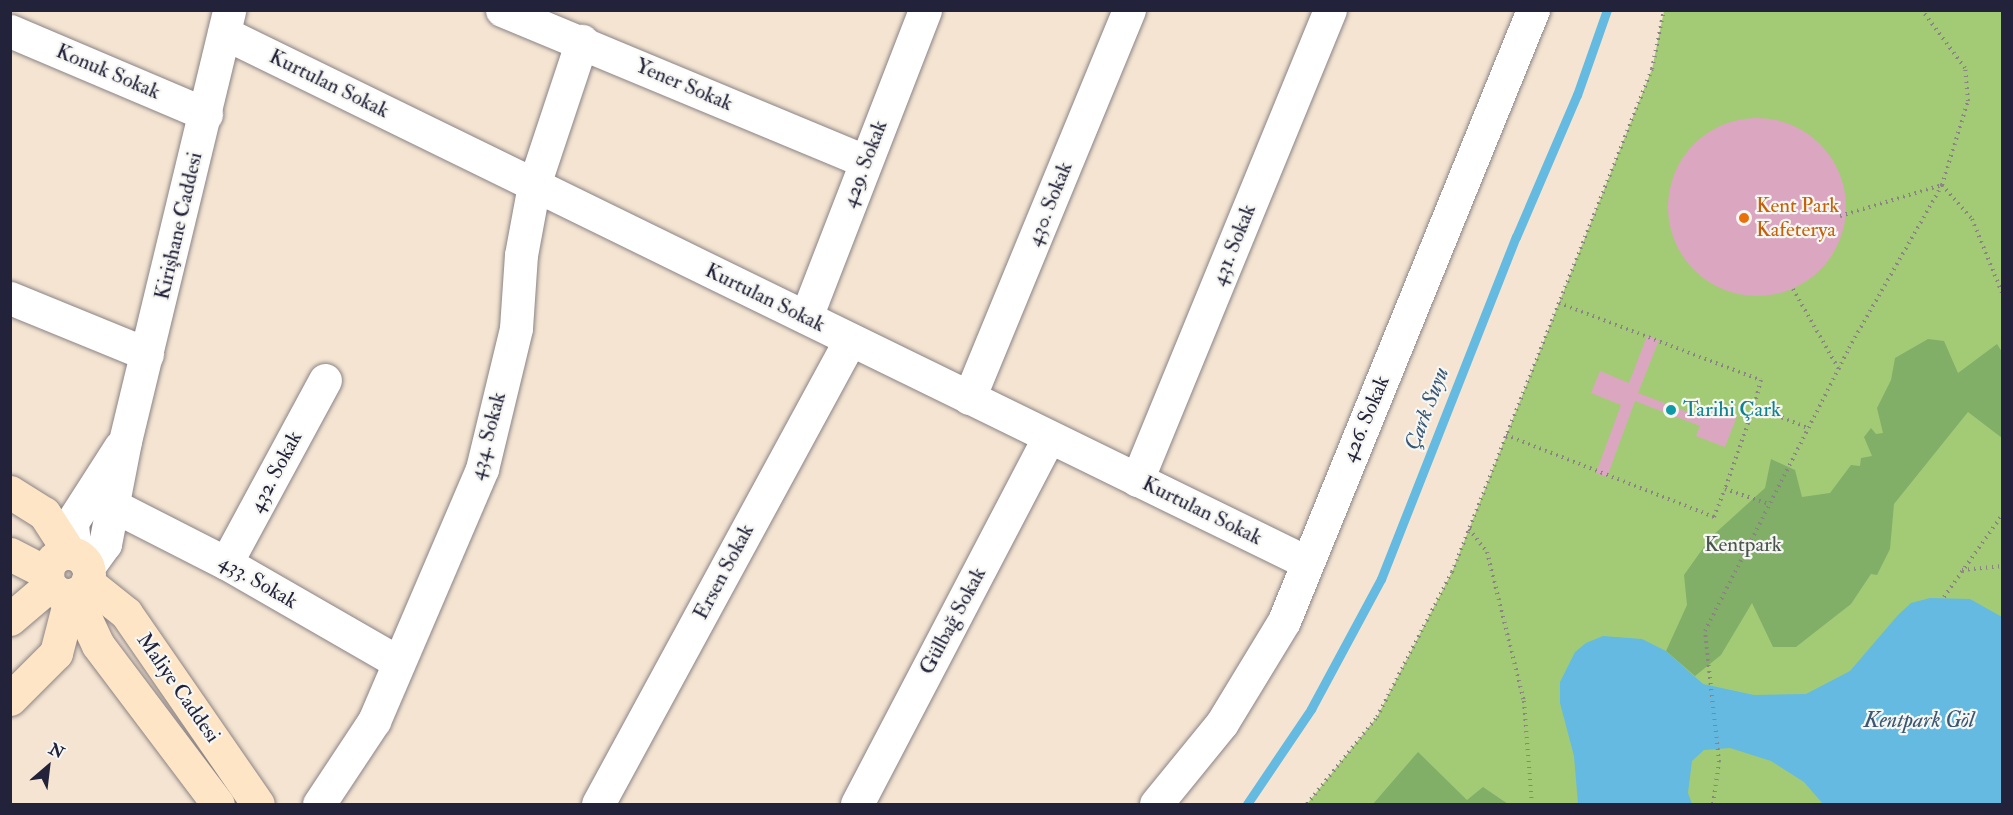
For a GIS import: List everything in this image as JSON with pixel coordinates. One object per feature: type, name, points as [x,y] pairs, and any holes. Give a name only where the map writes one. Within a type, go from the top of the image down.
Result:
[{"type":"main road","points":[[10,492],[44,513],[70,575]]},
{"type":"main road","points":[[10,554],[70,575]]},
{"type":"main road","name":"Kirişhane Caddesi","points":[[10,619],[70,575]]},
{"type":"main road","name":"Kirişhane Caddesi","points":[[10,699],[56,653],[70,575]]},
{"type":"main road","name":"Maliye Caddesi","points":[[70,575],[98,645],[218,804]]},
{"type":"main road","name":"Maliye Caddesi","points":[[70,575],[126,613],[258,804]]},
{"type":"street","name":"Yener Sokak","points":[[502,10],[582,41],[865,161]]},
{"type":"street","name":"429. Sokak","points":[[806,318],[925,10]]},
{"type":"street","name":"430. Sokak","points":[[969,398],[1129,10]]},
{"type":"street","name":"431. Sokak","points":[[1137,480],[1330,10]]},
{"type":"street","name":"426. Sokak","points":[[1156,804],[1222,723],[1284,621],[1306,562],[1533,10]]},
{"type":"street","name":"Kurtulan Sokak","points":[[226,22],[534,185],[1306,562]]},
{"type":"street","name":"Kirişhane Caddesi","points":[[70,575],[105,544],[125,441],[206,114],[226,22]]},
{"type":"street","name":"Konuk Sokak","points":[[10,31],[206,114]]},
{"type":"street","name":"434. Sokak","points":[[319,804],[374,721],[482,469],[516,328],[520,255],[534,185],[582,41]]},
{"type":"street","points":[[10,298],[147,354]]},
{"type":"street","name":"Ersen Sokak","points":[[598,804],[850,340]]},
{"type":"street","name":"432. Sokak","points":[[226,563],[325,380]]},
{"type":"street","name":"Gülbağ Sokak","points":[[857,804],[1049,437]]},
{"type":"street","name":"Kirişhane Caddesi","points":[[70,575],[72,522],[125,441]]},
{"type":"street","name":"433. Sokak","points":[[114,506],[226,563],[398,662]]},
{"type":"path","points":[[1307,804],[1377,717],[1452,572],[1652,69],[1664,10]]},
{"type":"path","points":[[1713,804],[1719,762],[1705,631],[1839,369],[1942,184],[1968,102],[1965,68],[1922,10]]},
{"type":"path","points":[[1840,216],[1942,184]]},
{"type":"path","points":[[1942,184],[1972,219],[2002,293]]},
{"type":"path","points":[[1792,289],[1839,369]]},
{"type":"path","points":[[1506,435],[1714,517],[1754,406],[1761,380],[1559,303]]},
{"type":"path","points":[[1754,406],[1808,428]]},
{"type":"path","points":[[1725,489],[1769,504]]},
{"type":"path","points":[[1944,597],[2002,515]]},
{"type":"path","points":[[1469,529],[1487,552],[1524,701],[1532,804]]},
{"type":"path","points":[[1962,570],[2002,566]]},
{"type":"green space","name":"Kentpark","points":[[1664,11],[2002,11],[2002,804],[1307,804],[1377,717],[1452,572],[1652,69]]},
{"type":"green space","points":[[1928,339],[1944,341],[1958,373],[1997,344],[2002,352],[2002,438],[1968,412],[1894,504],[1890,549],[1877,575],[1871,574],[1851,604],[1796,647],[1773,647],[1752,603],[1721,655],[1695,676],[1666,651],[1687,605],[1684,575],[1711,537],[1765,488],[1771,459],[1795,470],[1802,497],[1830,493],[1851,465],[1860,466],[1861,458],[1872,456],[1864,437],[1871,428],[1876,434],[1883,433],[1877,408],[1891,380],[1895,358]]},
{"type":"green space","points":[[1418,752],[1467,800],[1483,787],[1508,804],[1373,804]]},
{"type":"water","name":"Kentpark Göl","points":[[1930,598],[1970,599],[2002,617],[2002,804],[1823,804],[1804,782],[1771,761],[1730,748],[1704,750],[1692,761],[1688,793],[1692,804],[1578,804],[1574,756],[1560,703],[1560,682],[1575,652],[1586,643],[1603,636],[1642,639],[1666,651],[1703,684],[1754,695],[1806,694],[1850,671],[1911,603]]},
{"type":"building","points":[[1757,118],[1774,119],[1791,125],[1807,133],[1820,144],[1831,157],[1839,173],[1845,190],[1845,224],[1839,241],[1831,257],[1820,270],[1807,281],[1791,289],[1774,295],[1757,296],[1740,295],[1723,289],[1707,281],[1694,270],[1683,257],[1675,241],[1669,224],[1668,207],[1669,190],[1675,173],[1683,157],[1694,144],[1707,133],[1723,125],[1740,119]]},
{"type":"building","name":"Tarihi Çark","points":[[1647,336],[1659,340],[1638,393],[1703,418],[1708,405],[1737,416],[1725,447],[1696,436],[1700,426],[1635,401],[1607,477],[1596,473],[1621,405],[1591,393],[1600,371],[1629,383]]},
{"type":"waterway","name":"Çark Suyu","points":[[1247,804],[1311,709],[1381,579],[1516,237],[1577,95],[1607,10]]},
{"type":"place","name":"Kent Park Kafeterya","points":[[1744,218]]},
{"type":"place","name":"Tarihi Çark","points":[[1671,410]]}]
